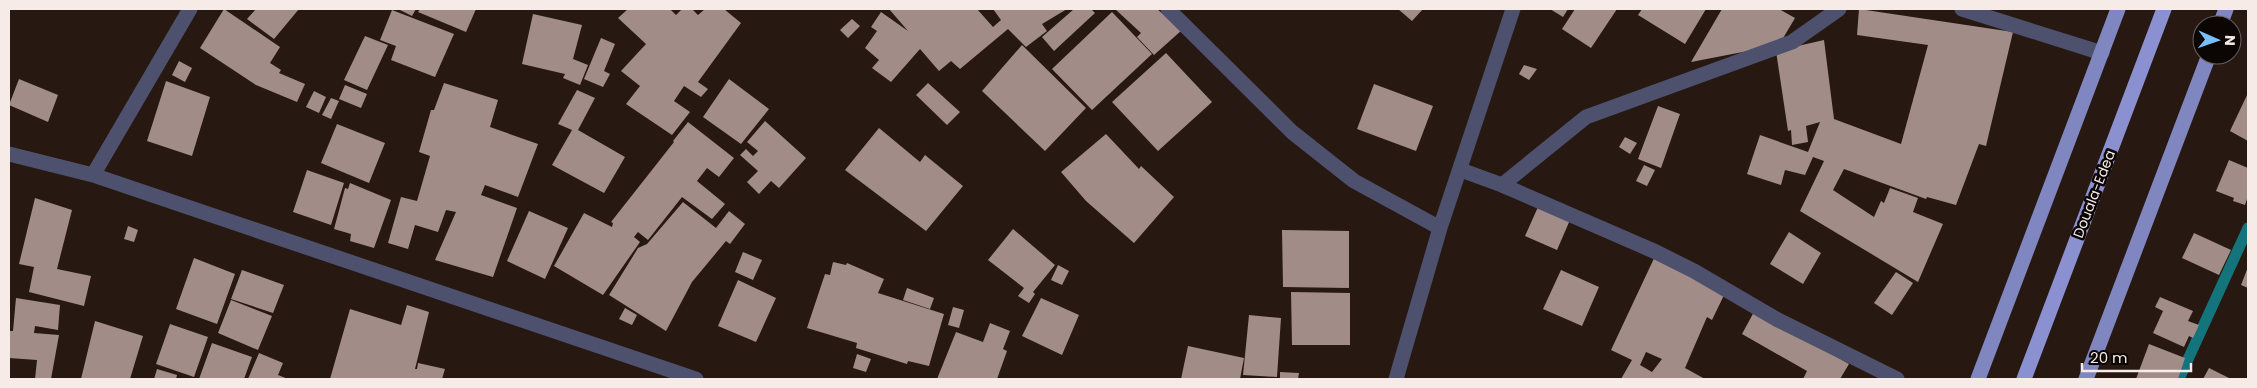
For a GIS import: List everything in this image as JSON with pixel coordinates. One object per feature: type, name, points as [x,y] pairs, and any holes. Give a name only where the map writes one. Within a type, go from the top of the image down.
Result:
[{"type":"highway","name":"Douala-Edea","points":[[2024,379],[2164,9]]},
{"type":"main road","points":[[1978,379],[2118,9]]},
{"type":"main road","points":[[2086,379],[2205,65]]},
{"type":"street","points":[[93,175],[190,9]]},
{"type":"street","points":[[1168,9],[1292,132],[1354,181],[1440,228]]},
{"type":"street","points":[[1396,379],[1440,228],[1461,170],[1512,9]]},
{"type":"street","points":[[1502,184],[1586,117],[1792,42],[1839,9]]},
{"type":"street","points":[[1962,9],[2102,52]]},
{"type":"street","points":[[9,154],[93,175],[696,379]]},
{"type":"street","points":[[1461,170],[1502,184],[1656,252],[1694,271],[1778,320],[1897,379]]},
{"type":"building","points":[[224,9],[280,47],[270,63],[281,70],[279,73],[305,84],[297,102],[256,85],[200,48]]},
{"type":"building","points":[[256,9],[299,9],[274,39],[247,19]]},
{"type":"building","points":[[398,9],[416,9],[412,16]]},
{"type":"building","points":[[420,9],[476,9],[466,32],[418,12]]},
{"type":"building","points":[[628,9],[670,9],[676,15],[682,9],[692,9],[698,15],[705,9],[724,9],[741,23],[698,82],[708,89],[701,97],[684,86],[674,101],[690,112],[672,135],[626,104],[640,86],[621,71],[646,44],[618,18]]},
{"type":"building","points":[[889,9],[977,9],[993,27],[1001,20],[993,9],[1067,9],[1042,24],[1047,31],[1026,47],[1008,29],[960,69],[951,61],[939,71],[920,49],[891,82],[872,68],[879,60],[865,48],[877,31],[871,27],[881,12],[908,31]]},
{"type":"building","points":[[1074,9],[1091,9],[1095,13],[1054,51],[1042,37]]},
{"type":"building","points":[[1115,9],[1157,9],[1182,30],[1154,55],[1137,37],[1141,33]]},
{"type":"building","points":[[1398,9],[1423,9],[1412,21]]},
{"type":"building","points":[[1550,9],[1568,9],[1563,17]]},
{"type":"building","points":[[1575,9],[1617,9],[1591,48],[1562,29]]},
{"type":"building","points":[[1642,9],[1706,9],[1685,44],[1638,15]]},
{"type":"building","points":[[1722,9],[1779,9],[1795,18],[1779,45],[1691,62]]},
{"type":"building","points":[[1859,9],[2013,32],[1986,146],[1979,144],[1956,205],[1927,197],[1926,199],[1844,169],[1833,190],[1874,217],[1881,201],[1884,203],[1890,188],[1918,198],[1913,212],[1943,224],[1918,282],[1800,211],[1824,161],[1813,157],[1805,175],[1785,170],[1781,185],[1747,174],[1760,135],[1808,152],[1820,122],[1806,126],[1808,142],[1792,145],[1791,130],[1788,131],[1776,51],[1824,40],[1834,119],[1901,144],[1928,45],[1857,35]]},
{"type":"building","points":[[392,10],[454,34],[435,77],[391,60],[396,46],[380,40]]},
{"type":"building","points":[[1112,12],[1152,54],[1092,110],[1052,69]]},
{"type":"building","points":[[533,14],[582,25],[573,59],[588,65],[580,85],[563,78],[565,74],[522,64]]},
{"type":"building","points":[[852,19],[860,26],[848,38],[840,30]]},
{"type":"building","points":[[365,36],[388,45],[367,90],[344,80]]},
{"type":"building","points":[[601,38],[615,44],[604,71],[610,74],[603,87],[584,79]]},
{"type":"building","points":[[1022,45],[1086,108],[1045,151],[982,91]]},
{"type":"building","points":[[1166,53],[1212,102],[1158,151],[1112,102]]},
{"type":"building","points":[[179,61],[192,68],[185,82],[172,75]]},
{"type":"building","points":[[1524,65],[1537,69],[1529,80],[1519,74]]},
{"type":"building","points":[[19,79],[58,95],[48,122],[9,105]]},
{"type":"building","points":[[729,79],[769,109],[741,144],[703,117]]},
{"type":"building","points":[[166,81],[210,97],[192,156],[147,141]]},
{"type":"building","points":[[444,83],[498,100],[490,127],[538,144],[518,197],[485,185],[481,195],[517,208],[493,277],[435,260],[456,212],[446,210],[438,232],[415,225],[408,249],[388,243],[401,197],[417,201],[430,156],[419,152],[431,110],[434,110]]},
{"type":"building","points":[[928,83],[960,112],[947,125],[916,95]]},
{"type":"building","points":[[1374,84],[1433,106],[1416,151],[1357,129]]},
{"type":"building","points":[[345,85],[367,94],[361,108],[339,99]]},
{"type":"building","points":[[577,90],[595,98],[578,130],[625,157],[604,193],[552,165],[572,130],[558,124]]},
{"type":"building","points":[[314,91],[326,97],[319,113],[306,107]]},
{"type":"building","points":[[2248,93],[2248,141],[2230,131]]},
{"type":"building","points":[[331,98],[339,101],[331,119],[322,115]]},
{"type":"building","points":[[1658,106],[1680,114],[1661,168],[1638,159]]},
{"type":"building","points":[[765,121],[806,158],[779,188],[771,181],[759,194],[747,182],[758,171],[740,155],[746,149],[753,156],[758,151],[747,142]]},
{"type":"building","points":[[688,122],[734,158],[719,177],[707,168],[697,181],[725,204],[712,219],[682,197],[648,240],[638,232],[634,237],[640,242],[603,295],[554,266],[584,213],[612,227],[613,223],[611,222]]},
{"type":"building","points":[[337,124],[385,143],[369,183],[321,163]]},
{"type":"building","points":[[879,128],[920,162],[925,155],[963,186],[926,231],[845,170]]},
{"type":"building","points":[[1106,134],[1139,169],[1141,166],[1174,197],[1134,243],[1086,201],[1061,172]]},
{"type":"building","points":[[1625,137],[1637,143],[1630,154],[1619,147]]},
{"type":"building","points":[[2229,160],[2248,168],[2248,196],[2245,205],[2233,201],[2234,198],[2216,191]]},
{"type":"building","points":[[1644,165],[1655,170],[1647,186],[1636,181]]},
{"type":"building","points":[[307,170],[344,183],[331,225],[293,212]]},
{"type":"building","points":[[350,183],[391,200],[374,248],[350,241],[351,234],[334,229],[345,188],[348,189]]},
{"type":"building","points":[[35,198],[72,210],[57,269],[91,276],[84,306],[29,292],[34,267],[19,264]]},
{"type":"building","points":[[683,202],[716,228],[729,211],[745,224],[730,244],[726,241],[692,282],[666,331],[609,295],[638,248],[647,244]]},
{"type":"building","points":[[1538,207],[1570,220],[1557,250],[1525,236]]},
{"type":"building","points":[[529,211],[568,228],[545,279],[507,261]]},
{"type":"building","points":[[128,226],[138,230],[134,242],[124,239]]},
{"type":"building","points":[[1013,229],[1055,265],[1033,292],[1035,294],[1029,303],[1018,296],[1024,288],[988,260]]},
{"type":"building","points":[[1282,230],[1349,231],[1349,288],[1283,287]]},
{"type":"building","points":[[1789,232],[1821,253],[1803,284],[1770,264]]},
{"type":"building","points":[[2194,233],[2231,250],[2219,275],[2182,258]]},
{"type":"building","points":[[743,252],[762,260],[753,280],[735,272]]},
{"type":"building","points":[[1657,252],[1726,291],[1712,320],[1707,317],[1685,368],[1705,379],[1621,379],[1632,360],[1611,350]],"holes":[[[1646,352],[1662,359],[1652,372],[1640,365]]]},
{"type":"building","points":[[194,258],[235,274],[217,324],[176,309]]},
{"type":"building","points":[[833,262],[846,265],[847,263],[884,279],[878,293],[944,314],[929,366],[908,361],[907,364],[856,348],[857,343],[807,328],[825,274],[830,275]]},
{"type":"building","points":[[1058,265],[1069,271],[1062,285],[1051,280]]},
{"type":"building","points":[[2248,267],[2248,288],[2241,285]]},
{"type":"building","points":[[242,270],[284,285],[273,313],[231,299]]},
{"type":"building","points":[[1561,270],[1599,287],[1582,326],[1543,309]]},
{"type":"building","points":[[1896,272],[1913,283],[1892,315],[1874,303]]},
{"type":"building","points":[[738,280],[776,298],[756,342],[718,326]]},
{"type":"building","points":[[907,288],[934,298],[930,309],[903,300]]},
{"type":"building","points":[[1291,292],[1350,293],[1350,345],[1292,345]]},
{"type":"building","points":[[2160,297],[2193,311],[2188,321],[2199,325],[2193,338],[2189,336],[2184,347],[2153,333],[2163,311],[2155,307]]},
{"type":"building","points":[[16,298],[60,305],[58,330],[35,326],[34,333],[59,335],[51,379],[35,379],[37,360],[9,358],[9,331],[13,331]]},
{"type":"building","points":[[1041,298],[1079,315],[1062,355],[1022,336]]},
{"type":"building","points":[[231,300],[272,316],[258,350],[218,333]]},
{"type":"building","points":[[407,305],[429,312],[415,369],[417,369],[418,363],[445,369],[442,379],[330,379],[350,309],[401,325]]},
{"type":"building","points":[[953,307],[964,310],[959,328],[948,325]]},
{"type":"building","points":[[625,308],[637,315],[632,325],[619,319]]},
{"type":"building","points":[[1755,310],[1849,364],[1840,379],[1803,379],[1807,371],[1742,334]]},
{"type":"building","points":[[1249,315],[1281,318],[1277,377],[1243,375]]},
{"type":"building","points":[[95,321],[143,336],[130,379],[81,379]]},
{"type":"building","points":[[990,323],[1010,331],[1003,349],[1007,351],[997,379],[937,379],[956,332],[983,342]]},
{"type":"building","points":[[170,324],[208,337],[194,377],[156,364]]},
{"type":"building","points":[[212,343],[252,357],[244,379],[199,379]]},
{"type":"building","points":[[2149,344],[2185,358],[2178,379],[2136,379]]},
{"type":"building","points":[[1188,346],[1244,358],[1240,379],[1181,379]]},
{"type":"building","points":[[259,353],[283,363],[278,375],[288,379],[248,379]]},
{"type":"building","points":[[857,354],[871,359],[866,372],[853,368]]},
{"type":"building","points":[[2209,368],[2231,379],[2203,379]]},
{"type":"building","points":[[157,369],[177,375],[176,379],[154,379]]},
{"type":"building","points":[[1280,372],[1299,373],[1298,379],[1280,379]]},
{"type":"waterway","points":[[2179,379],[2248,228]]}]
